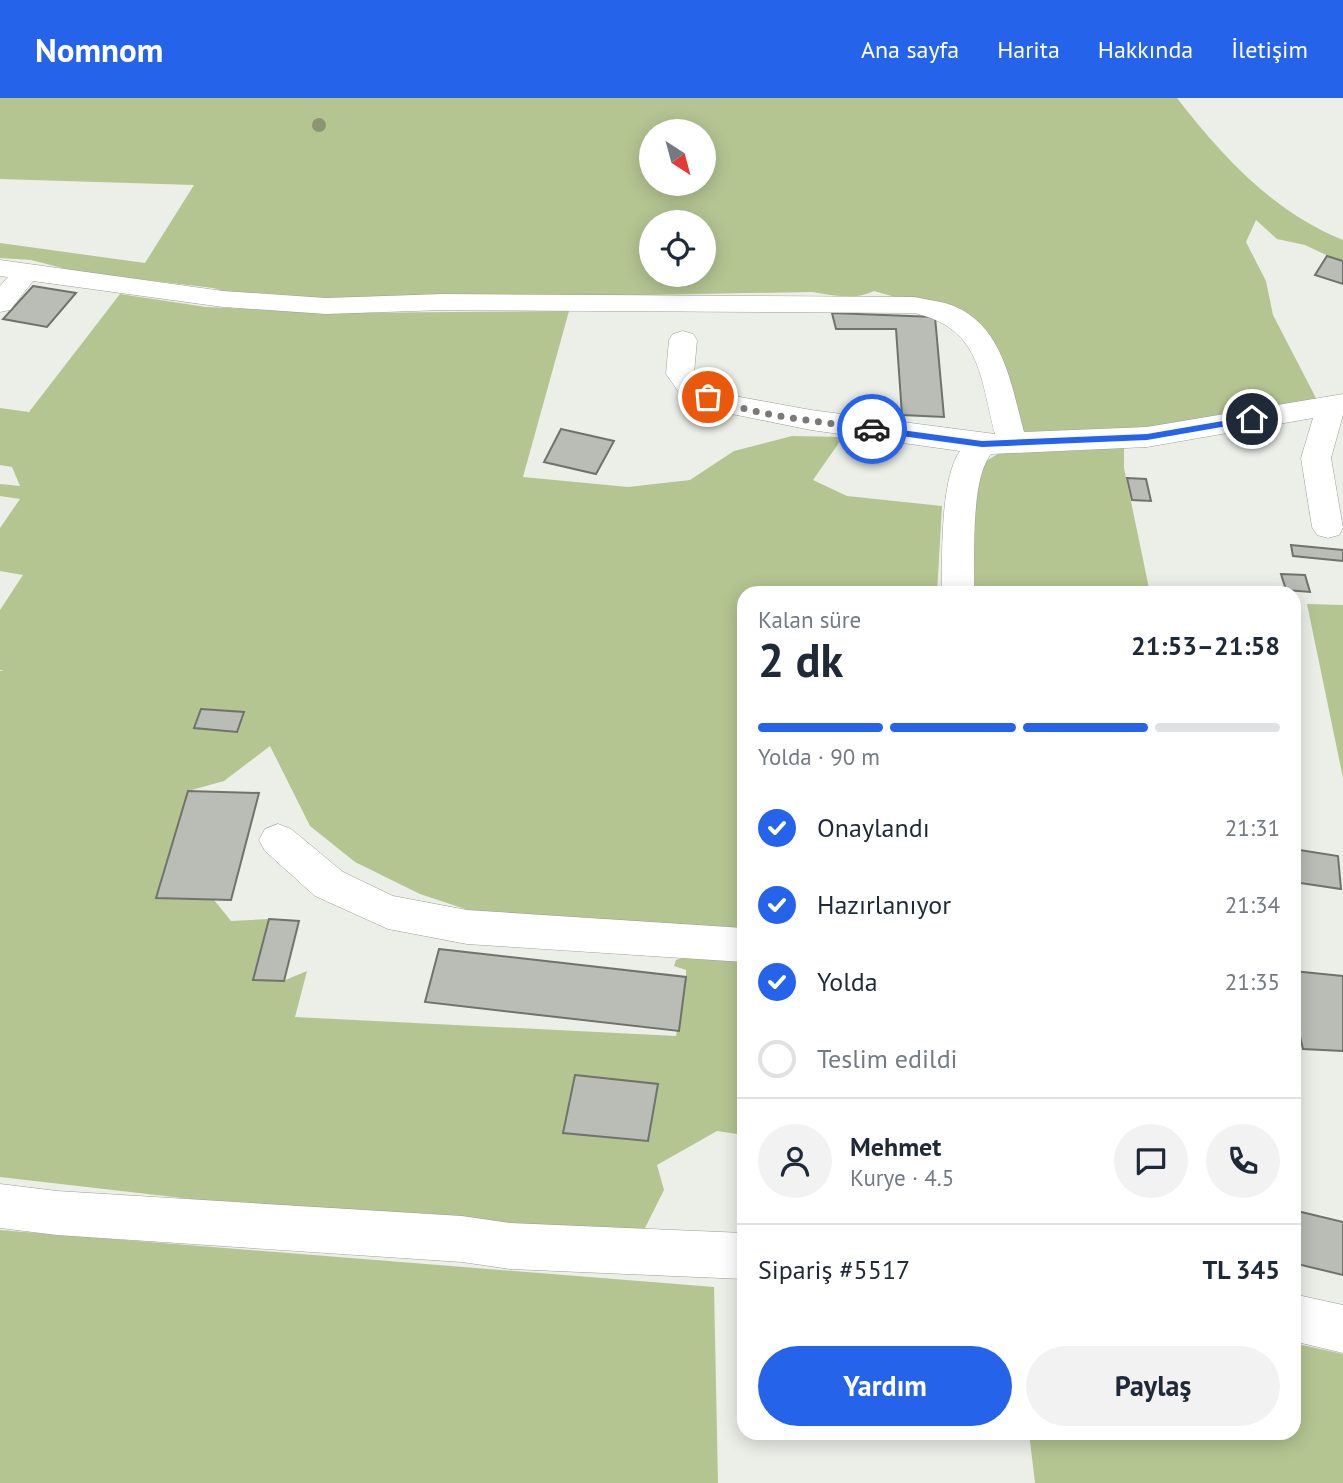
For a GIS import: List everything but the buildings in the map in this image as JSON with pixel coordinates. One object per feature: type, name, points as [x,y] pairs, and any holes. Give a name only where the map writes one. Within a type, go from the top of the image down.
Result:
[{"type":"street","points":[[0,304],[13,269],[223,299],[326,306],[443,302],[914,305],[950,314],[973,332],[987,352],[1012,443]]},
{"type":"street","points":[[958,586],[962,489],[969,460],[982,444],[1147,437],[1337,404]]},
{"type":"street","points":[[1328,527],[1316,458],[1337,404]]},
{"type":"street","points":[[278,840],[329,884],[388,912],[467,927],[737,945]]},
{"type":"street","points":[[0,1206],[57,1213],[462,1239],[510,1246],[737,1256]]},
{"type":"street","points":[[1301,1319],[1343,1329]]},
{"type":"lane","points":[[683,340],[680,374],[694,391],[722,403],[811,420],[982,444]]},
{"type":"green space","points":[[0,98],[1177,98],[1231,161],[1272,198],[1294,214],[1343,240],[1343,263],[1305,245],[1277,239],[1256,220],[1246,242],[1266,281],[1273,315],[1317,400],[1165,424],[1041,435],[1024,431],[1008,412],[966,317],[874,291],[851,297],[812,292],[424,299],[282,298],[78,272],[31,260],[0,258],[0,243],[145,263],[194,185],[0,179]]},
{"type":"green space","points":[[120,294],[206,307],[340,313],[569,311],[523,477],[628,487],[690,480],[734,451],[792,436],[843,437],[813,480],[847,496],[942,506],[937,586],[737,586],[737,935],[483,915],[420,894],[355,862],[310,826],[270,746],[224,781],[188,791],[156,898],[214,900],[231,921],[269,919],[253,979],[283,981],[307,971],[295,1017],[676,1036],[686,970],[674,966],[676,960],[692,955],[737,956],[737,1134],[717,1131],[657,1165],[664,1190],[644,1230],[529,1238],[0,1177],[0,671],[4,671],[0,670],[0,610],[23,575],[0,571],[0,528],[20,499],[0,496],[0,484],[20,486],[12,467],[0,465],[0,408],[29,412]],"holes":[[[575,1075],[658,1084],[648,1141],[563,1133]]]},
{"type":"green space","points":[[1124,446],[1124,468],[1149,586],[970,586],[973,469],[1001,452]]},
{"type":"green space","points":[[1307,604],[1343,605],[1343,778]]},
{"type":"green space","points":[[0,1230],[714,1287],[718,1483],[0,1483]]},
{"type":"green space","points":[[1301,1345],[1343,1354],[1343,1483],[1035,1483],[1030,1440],[1301,1440]]},
{"type":"way so far","points":[[708,397],[722,403],[872,429]]},
{"type":"route","points":[[872,429],[982,444],[1147,437],[1252,419]]}]
